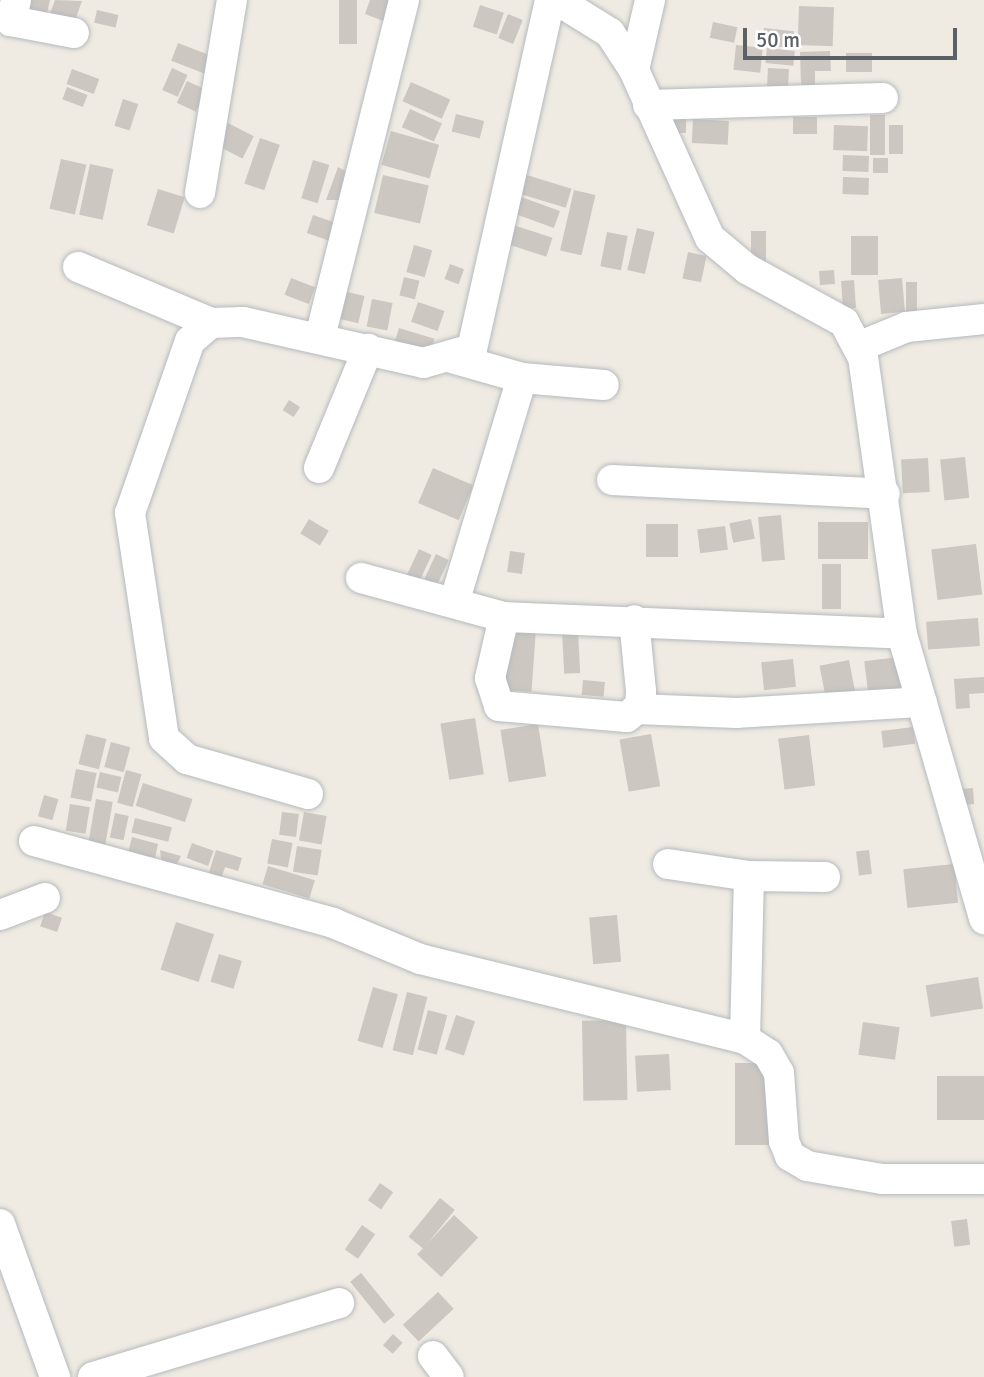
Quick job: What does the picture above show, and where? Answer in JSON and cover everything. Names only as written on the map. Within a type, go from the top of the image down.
[{"type":"street","points":[[16,0],[12,21],[74,33]]},
{"type":"street","points":[[200,193],[232,0]]},
{"type":"street","points":[[320,337],[404,0]]},
{"type":"street","points":[[78,267],[211,323],[243,322],[320,337],[422,363],[452,358],[472,349],[550,0]]},
{"type":"street","points":[[557,0],[610,33],[634,70],[710,238],[747,270],[844,322],[858,347],[875,414],[902,634],[984,919]]},
{"type":"street","points":[[634,70],[650,0]]},
{"type":"street","points":[[648,105],[883,98]]},
{"type":"street","points":[[858,347],[907,327],[984,319]]},
{"type":"street","points":[[211,323],[190,341],[130,513],[156,709],[164,738],[187,760],[308,794]]},
{"type":"street","points":[[319,468],[368,349]]},
{"type":"street","points":[[452,358],[522,378],[604,386]]},
{"type":"street","points":[[454,603],[522,378]]},
{"type":"street","points":[[612,480],[885,494]]},
{"type":"street","points":[[361,578],[504,617],[634,620],[902,634]]},
{"type":"street","points":[[504,617],[490,678],[499,706],[627,717],[636,709],[641,691],[634,620]]},
{"type":"street","points":[[636,709],[737,713],[922,702]]},
{"type":"street","points":[[34,841],[333,923],[420,959],[745,1039],[768,1054],[779,1073],[784,1141],[790,1156],[807,1166],[883,1179],[984,1179]]},
{"type":"street","points":[[668,864],[749,876],[825,877]]},
{"type":"street","points":[[745,1039],[749,876]]},
{"type":"street","points":[[0,915],[45,898]]},
{"type":"street","points":[[0,1224],[7,1268],[55,1377]]},
{"type":"street","points":[[93,1377],[339,1303]]},
{"type":"building","points":[[25,0],[50,0],[47,13],[23,8]]},
{"type":"building","points":[[55,0],[82,1],[74,23],[50,14]]},
{"type":"building","points":[[339,0],[357,0],[357,44],[339,44]]},
{"type":"building","points":[[370,0],[399,0],[391,24],[365,14]]},
{"type":"building","points":[[480,5],[504,13],[497,35],[473,27]]},
{"type":"building","points":[[799,6],[834,7],[833,46],[798,45]]},
{"type":"building","points":[[97,10],[118,15],[116,28],[94,23]]},
{"type":"building","points":[[508,14],[523,20],[513,44],[498,38]]},
{"type":"building","points":[[713,22],[737,27],[734,43],[710,38]]},
{"type":"building","points":[[764,28],[794,31],[792,48],[762,45]]},
{"type":"building","points":[[178,43],[214,57],[208,75],[171,61]]},
{"type":"building","points":[[736,45],[763,48],[760,73],[733,70]]},
{"type":"building","points":[[767,48],[795,51],[793,66],[765,63]]},
{"type":"building","points":[[830,51],[831,71],[815,71],[815,85],[801,86],[800,52]]},
{"type":"building","points":[[846,53],[872,53],[872,72],[846,72]]},
{"type":"building","points":[[172,68],[188,75],[178,97],[162,90]]},
{"type":"building","points":[[768,68],[789,69],[788,91],[767,90]]},
{"type":"building","points":[[72,69],[99,79],[94,94],[67,84]]},
{"type":"building","points":[[187,81],[206,90],[196,112],[177,103]]},
{"type":"building","points":[[411,82],[450,99],[442,119],[402,101]]},
{"type":"building","points":[[67,87],[88,95],[83,107],[62,99]]},
{"type":"building","points":[[123,99],[138,104],[130,131],[114,126]]},
{"type":"building","points":[[410,109],[442,123],[434,142],[402,127]]},
{"type":"building","points":[[456,114],[484,121],[480,138],[452,131]]},
{"type":"building","points":[[870,115],[885,115],[885,155],[870,155]]},
{"type":"building","points":[[672,116],[686,116],[686,133],[672,133]]},
{"type":"building","points":[[793,117],[817,117],[817,134],[793,134]]},
{"type":"building","points":[[693,119],[729,121],[728,145],[692,143]]},
{"type":"building","points":[[228,123],[254,136],[242,158],[217,145]]},
{"type":"building","points":[[834,125],[868,126],[867,151],[833,150]]},
{"type":"building","points":[[889,125],[903,125],[903,154],[889,154]]},
{"type":"building","points":[[391,131],[439,145],[429,178],[381,165]]},
{"type":"building","points":[[260,138],[280,145],[264,190],[244,183]]},
{"type":"building","points":[[843,155],[869,156],[868,172],[842,171]]},
{"type":"building","points":[[873,158],[888,158],[888,173],[873,173]]},
{"type":"building","points":[[61,159],[86,165],[75,215],[50,209]]},
{"type":"building","points":[[313,160],[329,165],[318,203],[301,198]]},
{"type":"building","points":[[90,164],[113,169],[103,220],[79,215]]},
{"type":"building","points":[[338,167],[352,175],[346,200],[326,200]]},
{"type":"building","points":[[517,172],[572,189],[566,208],[511,191]]},
{"type":"building","points":[[383,175],[429,186],[420,224],[374,213]]},
{"type":"building","points":[[843,177],[869,178],[868,195],[842,194]]},
{"type":"building","points":[[158,189],[185,197],[174,234],[147,225]]},
{"type":"building","points":[[574,190],[595,195],[581,255],[560,250]]},
{"type":"building","points":[[513,194],[560,211],[554,228],[507,211]]},
{"type":"building","points":[[313,215],[347,227],[341,245],[307,233]]},
{"type":"building","points":[[504,222],[553,238],[546,257],[498,241]]},
{"type":"building","points":[[637,228],[655,232],[645,274],[627,270]]},
{"type":"building","points":[[751,231],[766,231],[766,263],[751,263]]},
{"type":"building","points":[[607,232],[628,236],[621,270],[600,266]]},
{"type":"building","points":[[851,236],[878,236],[878,275],[851,275]]},
{"type":"building","points":[[414,245],[432,250],[425,277],[406,272]]},
{"type":"building","points":[[688,252],[707,256],[701,282],[682,278]]},
{"type":"building","points":[[450,264],[464,269],[459,284],[445,279]]},
{"type":"building","points":[[834,270],[835,284],[820,285],[819,271]]},
{"type":"building","points":[[404,277],[420,281],[415,299],[399,295]]},
{"type":"building","points":[[291,278],[315,287],[309,304],[285,295]]},
{"type":"building","points":[[902,278],[905,312],[881,314],[878,280]]},
{"type":"building","points":[[854,280],[856,308],[843,309],[841,281]]},
{"type":"building","points":[[906,282],[917,282],[917,317],[906,317]]},
{"type":"building","points":[[347,292],[365,296],[358,323],[341,319]]},
{"type":"building","points":[[372,299],[393,303],[387,330],[367,326]]},
{"type":"building","points":[[418,302],[444,311],[438,331],[411,322]]},
{"type":"building","points":[[399,328],[434,339],[430,353],[395,342]]},
{"type":"building","points":[[289,400],[300,407],[294,417],[283,410]]},
{"type":"building","points":[[965,457],[969,498],[944,500],[940,460]]},
{"type":"building","points":[[928,458],[930,492],[903,493],[901,459]]},
{"type":"building","points":[[433,468],[474,485],[459,520],[418,503]]},
{"type":"building","points":[[781,515],[785,560],[762,562],[758,517]]},
{"type":"building","points":[[309,519],[329,531],[320,545],[300,534]]},
{"type":"building","points":[[751,519],[755,539],[733,543],[729,523]]},
{"type":"building","points":[[818,522],[868,522],[868,559],[818,559]]},
{"type":"building","points":[[646,524],[678,524],[678,557],[646,557]]},
{"type":"building","points":[[725,526],[728,550],[700,553],[697,529]]},
{"type":"building","points":[[976,544],[982,595],[938,600],[931,549]]},
{"type":"building","points":[[419,549],[432,555],[416,589],[403,583]]},
{"type":"building","points":[[510,551],[525,553],[522,574],[507,572]]},
{"type":"building","points":[[436,554],[449,560],[434,592],[421,586]]},
{"type":"building","points":[[822,564],[841,564],[841,609],[822,609]]},
{"type":"building","points":[[978,618],[980,646],[928,650],[926,622]]},
{"type":"building","points":[[508,627],[536,629],[532,692],[504,690]]},
{"type":"building","points":[[578,631],[580,673],[564,674],[562,632]]},
{"type":"building","points":[[899,657],[903,690],[868,694],[864,661]]},
{"type":"building","points":[[793,659],[796,687],[764,690],[761,662]]},
{"type":"building","points":[[849,660],[857,703],[828,709],[820,666]]},
{"type":"building","points":[[984,677],[984,693],[969,694],[970,708],[956,709],[954,679]]},
{"type":"building","points":[[583,680],[605,682],[604,697],[582,695]]},
{"type":"building","points":[[475,718],[484,774],[449,780],[440,723]]},
{"type":"building","points":[[538,724],[546,776],[509,782],[500,730]]},
{"type":"building","points":[[913,727],[915,744],[883,748],[881,731]]},
{"type":"building","points":[[86,734],[106,739],[99,769],[79,764]]},
{"type":"building","points":[[651,734],[660,786],[629,792],[619,740]]},
{"type":"building","points":[[809,735],[815,786],[784,789],[778,739]]},
{"type":"building","points":[[111,742],[130,747],[124,772],[104,767]]},
{"type":"building","points":[[76,769],[97,773],[91,801],[70,797]]},
{"type":"building","points":[[126,770],[141,774],[133,807],[117,803]]},
{"type":"building","points":[[100,772],[121,777],[118,793],[96,788]]},
{"type":"building","points":[[143,783],[192,799],[185,822],[136,806]]},
{"type":"building","points":[[973,788],[974,804],[957,805],[956,789]]},
{"type":"building","points":[[44,795],[58,799],[52,820],[38,816]]},
{"type":"building","points":[[96,799],[113,802],[105,844],[89,841]]},
{"type":"building","points":[[70,804],[90,807],[86,834],[66,831]]},
{"type":"building","points":[[282,812],[299,814],[296,837],[279,835]]},
{"type":"building","points":[[304,812],[327,816],[322,845],[299,841]]},
{"type":"building","points":[[115,813],[129,816],[123,840],[110,837]]},
{"type":"building","points":[[135,818],[172,827],[168,842],[131,833]]},
{"type":"building","points":[[132,837],[158,844],[155,858],[128,853]]},
{"type":"building","points":[[272,839],[293,843],[288,868],[267,864]]},
{"type":"building","points":[[192,843],[214,851],[208,866],[187,858]]},
{"type":"building","points":[[297,846],[322,850],[318,876],[293,872]]},
{"type":"building","points":[[160,850],[181,856],[175,868],[162,867]]},
{"type":"building","points":[[216,850],[242,858],[238,871],[225,867],[219,886],[206,882]]},
{"type":"building","points":[[869,850],[872,874],[859,875],[856,852]]},
{"type":"building","points":[[954,864],[958,903],[907,908],[903,869]]},
{"type":"building","points":[[268,866],[315,880],[309,898],[262,884]]},
{"type":"building","points":[[45,912],[62,918],[57,932],[40,926]]},
{"type":"building","points":[[617,915],[621,962],[593,964],[589,917]]},
{"type":"building","points":[[176,922],[214,934],[199,982],[161,970]]},
{"type":"building","points":[[219,954],[242,961],[233,989],[211,982]]},
{"type":"building","points":[[978,977],[983,1009],[931,1017],[926,985]]},
{"type":"building","points":[[373,987],[398,994],[383,1048],[358,1041]]},
{"type":"building","points":[[407,992],[427,997],[413,1055],[392,1050]]},
{"type":"building","points":[[428,1010],[447,1015],[437,1055],[417,1050]]},
{"type":"building","points":[[456,1015],[475,1021],[464,1055],[445,1049]]},
{"type":"building","points":[[626,1020],[627,1100],[583,1101],[582,1021]]},
{"type":"building","points":[[863,1022],[900,1027],[895,1060],[858,1055]]},
{"type":"building","points":[[669,1054],[671,1090],[637,1092],[635,1056]]},
{"type":"building","points":[[735,1063],[769,1063],[769,1145],[735,1145]]},
{"type":"building","points":[[937,1076],[984,1076],[984,1120],[937,1120]]},
{"type":"building","points":[[380,1183],[393,1192],[381,1209],[368,1200]]},
{"type":"building","points":[[440,1198],[455,1210],[423,1249],[409,1237]]},
{"type":"building","points":[[454,1215],[478,1238],[441,1277],[417,1254]]},
{"type":"building","points":[[967,1219],[970,1245],[954,1247],[951,1221]]},
{"type":"building","points":[[362,1225],[375,1234],[358,1259],[345,1250]]},
{"type":"building","points":[[361,1273],[395,1315],[384,1324],[350,1282]]},
{"type":"building","points":[[438,1292],[454,1309],[419,1342],[403,1325]]},
{"type":"building","points":[[393,1334],[403,1343],[393,1354],[383,1345]]}]
